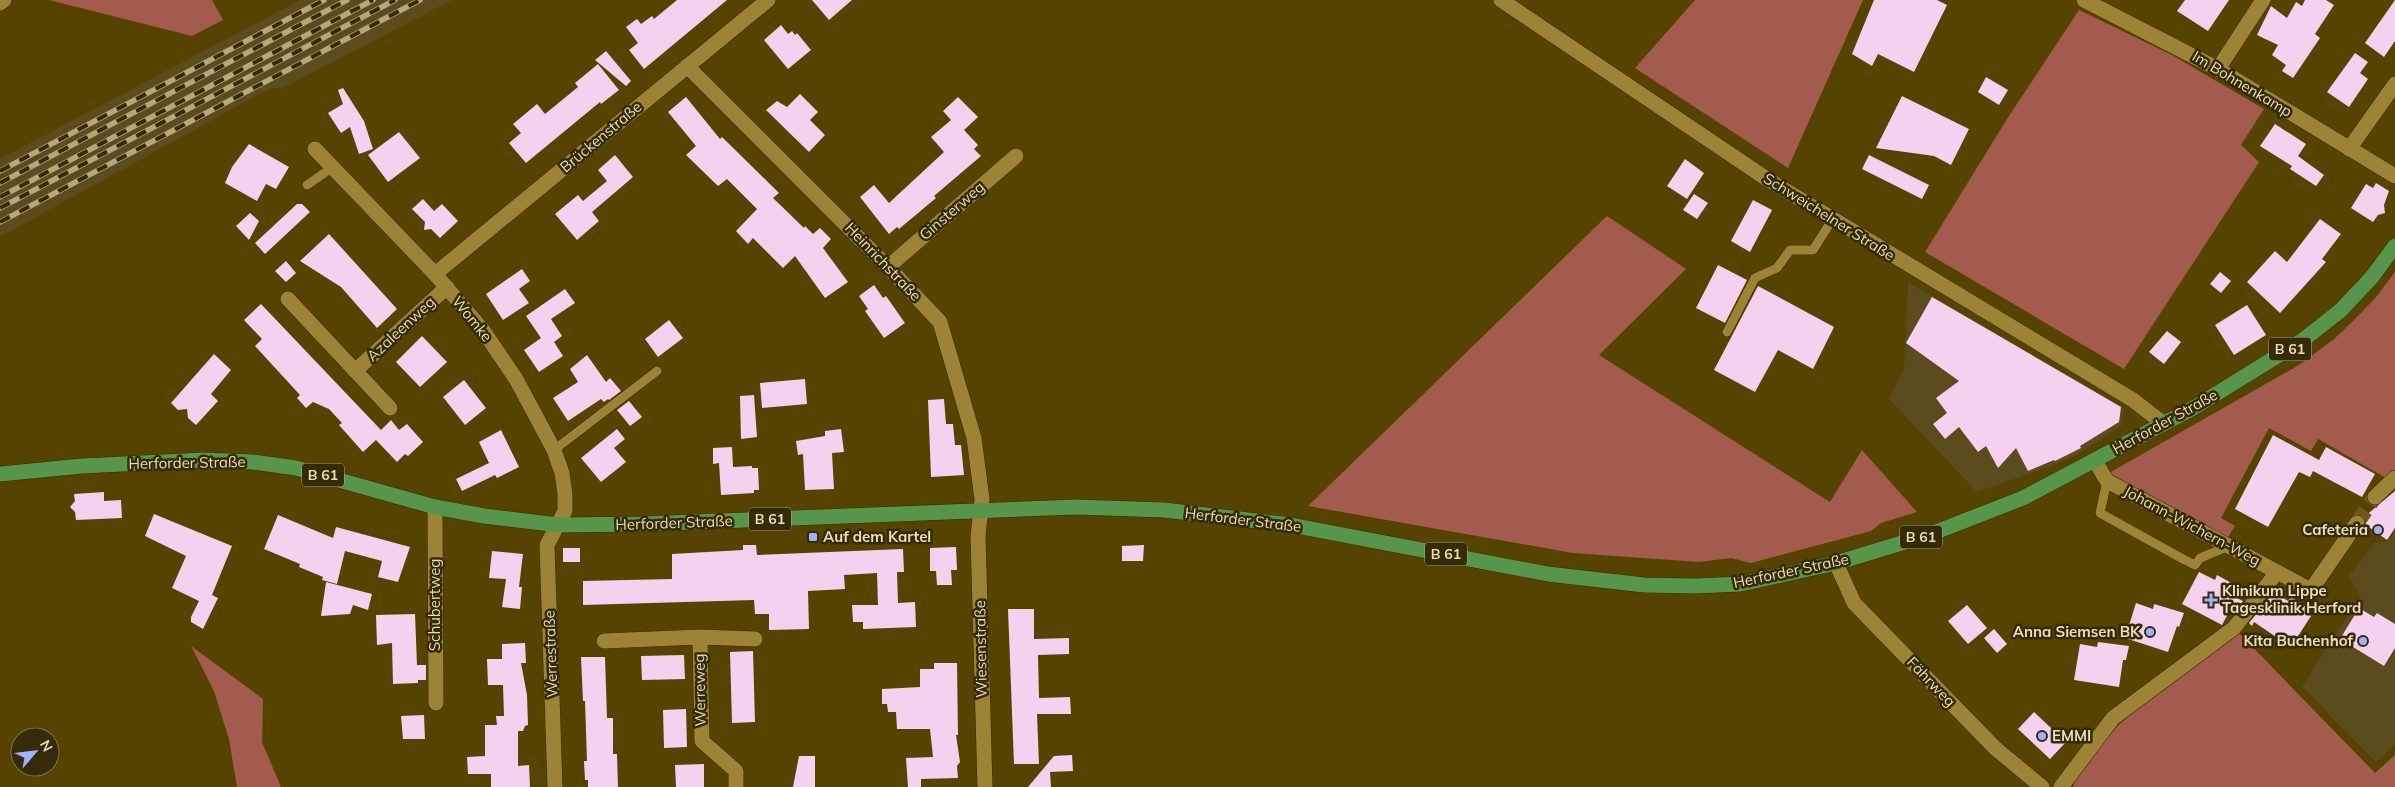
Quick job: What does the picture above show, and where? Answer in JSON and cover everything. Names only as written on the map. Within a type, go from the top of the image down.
[{"type":"main road","name":"Herforder Straße","points":[[0,474],[92,466],[204,460],[253,462],[296,468],[435,506],[493,518],[559,525],[652,524],[1076,507],[1164,510],[1232,516],[1291,525],[1548,574],[1644,585],[1741,584],[1836,563],[1928,535],[2023,498],[2095,461],[2258,370],[2303,340],[2341,310],[2372,277],[2395,246]]},
{"type":"street","points":[[0,3],[4,0]]},
{"type":"street","name":"Brückenstraße","points":[[435,274],[768,0]]},
{"type":"street","name":"Schweichelner Straße","points":[[1501,0],[1767,179],[2132,400],[2164,424]]},
{"type":"street","name":"Im Bohnenkamp","points":[[2084,0],[2218,68],[2395,176]]},
{"type":"street","points":[[2218,68],[2263,0]]},
{"type":"street","name":"Heinrichstraße","points":[[687,66],[888,267],[940,322],[974,438],[982,499],[981,511]]},
{"type":"street","points":[[2349,149],[2395,84]]},
{"type":"street","name":"Womke","points":[[315,148],[435,274],[494,346],[516,379],[554,450],[565,494],[565,511],[559,525]]},
{"type":"street","name":"Ginsterweg","points":[[888,267],[1016,156]]},
{"type":"street","name":"Azaleenweg","points":[[355,371],[446,288]]},
{"type":"street","name":"Azaleenweg","points":[[288,299],[390,408]]},
{"type":"street","points":[[2095,461],[2107,480]]},
{"type":"street","points":[[2375,497],[2395,478]]},
{"type":"street","name":"Johann-Wichern-Weg","points":[[2107,480],[2311,590],[2356,523]]},
{"type":"street","name":"Schubertweg","points":[[435,506],[436,703]]},
{"type":"street","name":"Wiesenstraße","points":[[981,511],[978,536],[985,787]]},
{"type":"street","name":"Werrestraße","points":[[555,787],[547,545],[559,525]]},
{"type":"street","name":"Fährweg","points":[[1836,563],[1854,603],[1995,748],[2042,787]]},
{"type":"street","name":"Johann-Wichern-Weg","points":[[2061,787],[2112,718],[2234,628],[2277,572]]},
{"type":"street","name":"Werreweg","points":[[700,637],[702,742],[736,772],[736,787]]},
{"type":"street","name":"Werreweg","points":[[604,641],[700,637],[755,639]]},
{"type":"lane","points":[[307,185],[333,167]]},
{"type":"lane","points":[[1727,332],[1755,278],[1777,268],[1790,250],[1813,250],[1832,220]]},
{"type":"lane","points":[[554,450],[656,371]]},
{"type":"lane","points":[[2107,480],[2100,513],[2183,559],[2195,565],[2200,558],[2229,546]]},
{"type":"shaded area","points":[[49,0],[212,0],[223,20],[192,36]]},
{"type":"shaded area","points":[[300,0],[452,0],[283,88],[273,88],[254,97],[0,237],[0,159]]},
{"type":"shaded area","points":[[1695,0],[1863,0],[1788,168],[1635,68]]},
{"type":"shaded area","points":[[2079,10],[2172,55],[2264,109],[2241,145],[2259,162],[2124,369],[1925,252],[2007,119]]},
{"type":"shaded area","points":[[1607,216],[1686,269],[1599,355],[1830,502],[1862,450],[1917,512],[1881,523],[1871,531],[1751,563],[1731,558],[1699,562],[1573,553],[1308,506]]},
{"type":"shaded area","points":[[2395,272],[2395,470],[2386,478],[2318,439],[2311,451],[2269,428],[2221,518],[2235,526],[2227,539],[2109,473],[2299,365],[2334,339],[2356,318],[2376,297]]},
{"type":"shaded area","points":[[1908,282],[2124,408],[2122,425],[2082,452],[2057,464],[1977,492],[1889,399],[1904,369]]},
{"type":"shaded area","name":"Kita Buchenhof","points":[[2395,531],[2395,745],[2376,762],[2302,687],[2360,596],[2349,576],[2374,543],[2386,542]]},
{"type":"shaded area","points":[[2239,633],[2375,773],[2395,755],[2395,787],[2073,787],[2082,767],[2120,724],[2171,683]]},
{"type":"shaded area","points":[[191,646],[263,699],[262,742],[281,787],[237,787],[229,739],[214,691]]},
{"type":"building","points":[[677,0],[727,0],[644,69],[629,50],[638,43],[626,27],[637,19],[641,24],[652,16],[654,19]]},
{"type":"building","points":[[812,0],[852,0],[829,20]]},
{"type":"building","points":[[1874,0],[1937,0],[1947,5],[1914,72],[1878,54],[1872,66],[1852,54]]},
{"type":"building","points":[[2185,0],[2229,0],[2208,31],[2177,11]]},
{"type":"building","points":[[2305,0],[2326,0],[2334,5],[2315,34],[2320,38],[2293,78],[2282,71],[2286,65],[2272,55],[2278,45],[2257,35],[2271,6],[2287,18],[2296,2],[2302,6]]},
{"type":"building","points":[[2395,0],[2395,41],[2384,57],[2365,43]]},
{"type":"building","points":[[781,25],[788,34],[792,31],[795,35],[797,33],[811,50],[788,69],[764,40]]},
{"type":"building","points":[[606,51],[631,81],[626,86],[595,60]]},
{"type":"building","points":[[2355,53],[2368,62],[2360,73],[2368,79],[2349,107],[2327,92]]},
{"type":"building","points":[[598,64],[619,90],[601,104],[600,102],[526,163],[509,143],[521,133],[513,124],[537,104],[545,114],[578,87],[575,83]]},
{"type":"building","points":[[1986,77],[2008,90],[1999,105],[1978,92]]},
{"type":"building","points":[[343,88],[364,121],[373,149],[359,154],[350,127],[341,133],[328,113],[343,104],[338,90]]},
{"type":"building","points":[[800,94],[818,112],[810,120],[825,135],[809,152],[766,110],[777,101],[787,107]]},
{"type":"building","points":[[1902,96],[1969,129],[1951,165],[1934,156],[1876,148]]},
{"type":"building","points":[[686,97],[720,139],[722,137],[779,193],[773,198],[804,228],[805,226],[813,234],[820,228],[831,239],[823,248],[848,282],[825,298],[795,256],[783,268],[753,238],[748,244],[736,231],[757,209],[727,179],[718,186],[686,155],[696,146],[668,112]]},
{"type":"building","points":[[958,97],[978,117],[964,130],[978,145],[974,149],[981,156],[934,196],[936,198],[899,229],[897,227],[889,234],[860,197],[874,185],[889,203],[944,152],[931,137],[951,120],[943,111]]},
{"type":"building","points":[[2275,124],[2306,144],[2298,156],[2324,175],[2316,186],[2290,169],[2292,166],[2260,146]]},
{"type":"building","points":[[399,132],[420,158],[388,182],[368,155]]},
{"type":"building","points":[[249,144],[289,167],[276,189],[266,184],[257,201],[225,183],[232,167]]},
{"type":"building","points":[[615,155],[633,177],[592,212],[599,221],[577,240],[555,214],[578,195],[583,201],[607,181],[598,170]]},
{"type":"building","points":[[1869,155],[1929,185],[1922,199],[1862,169]]},
{"type":"building","points":[[1685,159],[1704,173],[1687,199],[1667,186]]},
{"type":"building","points":[[2376,183],[2389,191],[2384,205],[2385,213],[2378,215],[2373,222],[2351,208],[2366,184],[2373,188]]},
{"type":"building","points":[[1694,194],[1708,203],[1697,219],[1683,210]]},
{"type":"building","points":[[423,199],[434,211],[442,204],[458,221],[440,238],[431,229],[424,230],[425,222],[412,209]]},
{"type":"building","points":[[1753,200],[1772,210],[1750,252],[1731,241]]},
{"type":"building","points":[[297,204],[302,204],[310,212],[265,254],[255,243]]},
{"type":"building","points":[[250,213],[259,221],[249,240],[236,226]]},
{"type":"building","points":[[2320,219],[2341,234],[2322,259],[2326,262],[2280,313],[2247,282],[2275,251],[2287,262]]},
{"type":"building","points":[[329,234],[397,309],[377,328],[341,287],[300,261]]},
{"type":"building","points":[[286,261],[296,273],[286,282],[275,271]]},
{"type":"building","points":[[1718,265],[1747,280],[1725,323],[1696,308]]},
{"type":"building","points":[[522,269],[530,281],[519,289],[529,303],[503,320],[486,294]]},
{"type":"building","points":[[2220,272],[2231,281],[2221,293],[2210,284]]},
{"type":"building","points":[[874,285],[883,298],[886,296],[905,323],[884,338],[865,311],[868,309],[859,296]]},
{"type":"building","points":[[1758,286],[1834,327],[1813,369],[1778,350],[1755,392],[1714,370]]},
{"type":"building","points":[[565,289],[575,303],[551,319],[562,336],[554,342],[563,356],[539,372],[524,350],[541,338],[526,316]]},
{"type":"building","points":[[1932,297],[2121,407],[2119,422],[2080,446],[2081,448],[2055,461],[2028,471],[2016,448],[1998,468],[1986,446],[1978,452],[1959,427],[1945,439],[1933,424],[1947,413],[1936,398],[1959,381],[1906,343]]},
{"type":"building","points":[[261,304],[381,430],[391,420],[399,430],[407,424],[423,442],[408,456],[405,454],[397,462],[376,440],[363,452],[339,425],[342,423],[329,409],[313,402],[306,408],[297,398],[300,395],[255,346],[262,339],[244,320]]},
{"type":"building","points":[[2247,305],[2266,335],[2234,355],[2215,325]]},
{"type":"building","points":[[669,320],[683,338],[658,357],[645,339]]},
{"type":"building","points":[[2167,331],[2181,342],[2164,364],[2149,352]]},
{"type":"building","points":[[422,336],[447,362],[420,387],[396,362]]},
{"type":"building","points":[[214,354],[231,370],[211,394],[218,401],[196,425],[188,418],[187,409],[178,410],[171,403]]},
{"type":"building","points":[[587,355],[606,382],[610,378],[621,391],[604,402],[601,399],[568,421],[553,398],[578,382],[570,369]]},
{"type":"building","points":[[805,379],[807,404],[762,408],[760,383]]},
{"type":"building","points":[[464,380],[486,408],[465,425],[443,397]]},
{"type":"building","points":[[754,395],[757,437],[741,439],[740,396]]},
{"type":"building","points":[[944,399],[946,424],[953,424],[955,445],[961,445],[964,475],[931,477],[928,400]]},
{"type":"building","points":[[629,401],[642,417],[630,426],[617,410]]},
{"type":"building","points":[[617,429],[625,439],[614,448],[626,462],[601,482],[581,458]]},
{"type":"building","points":[[841,429],[844,452],[832,453],[834,489],[805,490],[803,454],[798,455],[796,441],[825,436],[825,431]]},
{"type":"building","points":[[501,430],[519,467],[497,478],[495,475],[462,491],[456,479],[489,463],[479,442]]},
{"type":"building","points":[[2273,435],[2319,460],[2326,447],[2375,474],[2362,497],[2313,471],[2310,477],[2299,472],[2268,527],[2235,509]]},
{"type":"building","points":[[732,447],[733,467],[752,466],[752,468],[758,468],[759,490],[754,490],[754,493],[721,495],[719,463],[713,464],[713,448]]},
{"type":"building","points":[[2395,491],[2395,528],[2387,540],[2366,525],[2364,517]]},
{"type":"building","points":[[104,492],[104,501],[121,500],[122,518],[76,520],[75,512],[70,507],[75,501],[74,494]]},
{"type":"building","points":[[154,514],[232,546],[212,595],[218,598],[203,629],[191,622],[191,617],[199,601],[172,588],[186,556],[145,536]]},
{"type":"building","points":[[278,515],[333,538],[336,527],[410,547],[398,582],[378,577],[382,561],[345,551],[337,584],[322,580],[323,577],[299,567],[300,564],[264,549]]},
{"type":"building","points":[[743,545],[756,545],[757,555],[903,549],[904,572],[897,572],[898,603],[915,602],[916,627],[863,629],[863,622],[853,622],[852,605],[878,605],[877,573],[844,575],[845,589],[808,591],[809,629],[769,630],[769,614],[755,614],[754,600],[583,605],[583,581],[672,579],[672,554],[743,550]]},
{"type":"building","points":[[1144,545],[1143,561],[1122,561],[1122,546]]},
{"type":"building","points":[[956,547],[957,570],[951,570],[952,585],[937,585],[936,571],[930,571],[930,548]]},
{"type":"building","points":[[563,548],[580,548],[580,562],[563,562]]},
{"type":"building","points":[[492,551],[523,554],[519,587],[522,587],[520,609],[502,607],[506,579],[489,578]]},
{"type":"building","name":"Klinikum Lippe Tagesklinik Herford","points":[[2199,572],[2215,580],[2217,575],[2235,585],[2233,590],[2239,593],[2237,598],[2243,601],[2236,611],[2231,608],[2222,625],[2182,604]]},
{"type":"building","points":[[326,582],[372,594],[368,610],[353,605],[350,614],[321,616]]},
{"type":"building","points":[[2274,592],[2288,601],[2291,597],[2308,608],[2305,612],[2311,616],[2291,647],[2254,622],[2252,626],[2249,623]]},
{"type":"building","name":"Anna Siemsen BK","points":[[2136,603],[2153,609],[2154,604],[2184,613],[2179,627],[2177,626],[2168,652],[2125,638]]},
{"type":"building","points":[[1967,605],[1987,628],[1968,644],[1948,621]]},
{"type":"building","points":[[2359,608],[2374,617],[2377,613],[2395,624],[2395,648],[2384,666],[2340,639]]},
{"type":"building","points":[[1008,609],[1034,609],[1034,639],[1069,638],[1069,654],[1038,655],[1039,698],[1070,697],[1071,714],[1037,714],[1039,764],[1014,764]]},
{"type":"building","points":[[415,614],[417,665],[426,665],[426,680],[418,680],[418,683],[393,684],[392,643],[377,645],[376,615]]},
{"type":"building","points":[[1994,629],[2007,644],[1997,653],[1984,638]]},
{"type":"building","points":[[2098,642],[2129,646],[2126,660],[2123,660],[2119,687],[2074,680],[2080,644],[2097,647]]},
{"type":"building","points":[[525,643],[526,663],[521,663],[527,695],[528,725],[525,726],[523,731],[518,731],[518,766],[529,765],[530,787],[491,787],[491,774],[468,774],[467,757],[485,756],[485,725],[497,725],[496,716],[504,716],[503,685],[488,685],[487,659],[502,659],[502,644]]},
{"type":"building","points":[[753,651],[755,722],[732,723],[730,652]]},
{"type":"building","points":[[684,655],[685,679],[642,680],[641,656]]},
{"type":"building","points":[[581,657],[605,657],[607,718],[613,718],[613,754],[617,754],[618,787],[588,787],[588,780],[585,780],[584,761],[587,761]]},
{"type":"building","points":[[934,663],[957,663],[958,735],[956,735],[960,762],[957,766],[958,778],[921,779],[921,787],[908,787],[906,758],[933,757],[930,729],[897,729],[896,712],[888,712],[887,704],[882,704],[882,689],[920,687],[920,669],[934,669]]},
{"type":"building","points":[[686,709],[687,747],[664,748],[663,710]]},
{"type":"building","name":"EMMI","points":[[2034,712],[2066,742],[2050,759],[2018,729]]},
{"type":"building","points":[[424,715],[425,739],[403,739],[401,716]]},
{"type":"building","points":[[1072,755],[1073,771],[1050,772],[1051,787],[1028,787],[1054,756]]},
{"type":"building","points":[[799,756],[815,756],[815,787],[793,787]]},
{"type":"building","points":[[704,764],[704,787],[676,787],[675,765]]},
{"type":"tunnel","points":[[2357,523],[2375,497]]},
{"type":"railway","points":[[0,171],[324,0]]},
{"type":"railway","points":[[0,183],[347,0]]},
{"type":"railway","points":[[0,197],[373,0]]},
{"type":"railway","points":[[0,208],[395,0]]},
{"type":"railway","points":[[0,222],[420,0]]},
{"type":"place","name":"Cafeteria","points":[[2378,530]]},
{"type":"place","name":"Auf dem Kartel","points":[[813,537]]},
{"type":"place","name":"Klinikum Lippe Tagesklinik Herford","points":[[2211,600]]},
{"type":"place","name":"Anna Siemsen BK","points":[[2150,632]]},
{"type":"place","name":"Kita Buchenhof","points":[[2363,641]]},
{"type":"place","name":"EMMI","points":[[2042,736]]}]
